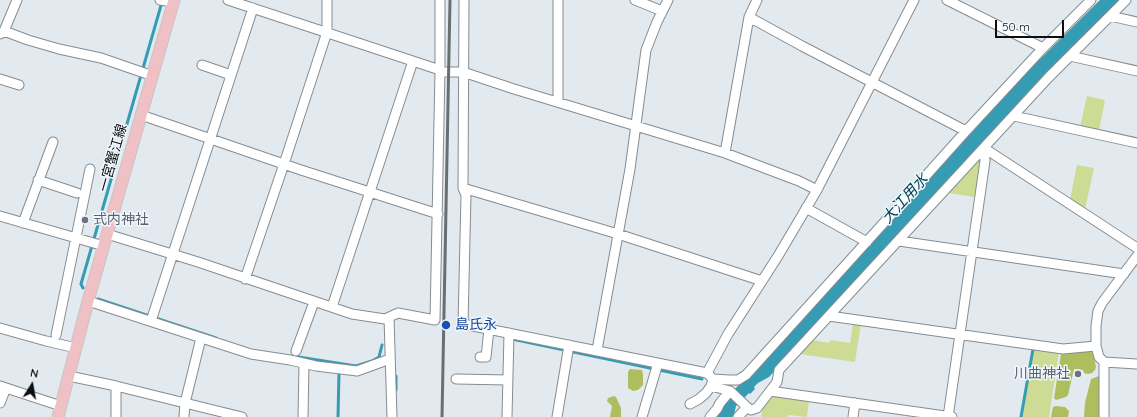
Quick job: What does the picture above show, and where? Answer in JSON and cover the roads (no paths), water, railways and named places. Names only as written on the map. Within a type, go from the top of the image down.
[{"type":"main road","name":"一宮蟹江線","points":[[60,412],[88,301],[96,244],[107,234],[141,115],[146,74],[168,1]]},
{"type":"street","points":[[18,0],[2,33],[59,49],[101,58],[146,74]]},
{"type":"street","points":[[228,0],[440,71],[463,72],[514,89],[726,153],[799,180],[817,190]]},
{"type":"street","points":[[245,279],[327,32],[327,0]]},
{"type":"street","points":[[107,234],[352,314],[385,319],[398,313],[435,320],[438,214],[440,0]]},
{"type":"street","points":[[464,0],[463,188],[466,195],[463,324],[509,333],[568,349],[597,350],[656,367],[710,379],[729,380],[738,380],[746,375],[966,131],[1043,48],[1091,0]]},
{"type":"street","points":[[558,0],[558,102]]},
{"type":"street","points":[[635,0],[662,11]]},
{"type":"street","points":[[597,350],[630,169],[646,50],[657,22],[668,0]]},
{"type":"street","points":[[726,153],[749,17],[757,0]]},
{"type":"street","points":[[690,404],[706,394],[710,379],[728,334],[817,190],[914,0]]},
{"type":"street","points":[[947,0],[1043,48]]},
{"type":"street","points":[[710,379],[730,391],[751,410],[757,413],[777,382],[779,370],[1048,78],[1126,0]]},
{"type":"street","points":[[152,318],[253,8]]},
{"type":"street","points":[[1110,16],[1137,22]]},
{"type":"street","points":[[749,17],[966,131]]},
{"type":"street","points":[[1070,56],[1137,71]]},
{"type":"street","points":[[332,307],[413,61]]},
{"type":"street","points":[[202,65],[231,75]]},
{"type":"street","points":[[0,79],[19,85]]},
{"type":"street","points":[[141,115],[284,164],[438,214]]},
{"type":"street","points":[[1014,116],[1137,143]]},
{"type":"street","points":[[23,223],[53,142]]},
{"type":"street","points":[[984,148],[1137,248]]},
{"type":"street","points":[[770,391],[950,417],[960,334],[985,161],[984,148]]},
{"type":"street","points":[[56,335],[90,170]]},
{"type":"street","points":[[38,180],[77,192]]},
{"type":"street","points":[[463,188],[618,234],[762,280]]},
{"type":"street","points":[[806,208],[866,242]]},
{"type":"street","points":[[0,216],[96,244]]},
{"type":"street","points":[[899,241],[1124,274]]},
{"type":"street","points":[[1137,256],[1102,302],[1098,311],[1096,326],[1096,346],[1099,357],[1104,362],[1137,364]]},
{"type":"street","points":[[88,301],[152,318],[201,338],[251,354],[316,366],[357,371],[390,359]]},
{"type":"street","points":[[296,351],[314,302]]},
{"type":"street","points":[[828,316],[1063,349],[1096,346]]},
{"type":"street","points":[[389,317],[392,417]]},
{"type":"street","points":[[0,328],[76,348]]},
{"type":"street","points":[[480,357],[486,357],[489,329]]},
{"type":"street","points":[[507,417],[509,333]]},
{"type":"street","points":[[184,417],[185,403],[201,338]]},
{"type":"street","points":[[557,417],[568,349]]},
{"type":"street","points":[[1104,362],[1104,417]]},
{"type":"street","points":[[303,417],[304,364]]},
{"type":"street","points":[[642,417],[656,367]]},
{"type":"street","points":[[69,376],[242,417]]},
{"type":"street","points":[[456,379],[508,380]]},
{"type":"street","points":[[116,386],[116,417]]},
{"type":"street","points":[[0,403],[3,387],[60,412]]},
{"type":"street","points":[[710,417],[730,391]]},
{"type":"street","points":[[853,417],[855,403]]},
{"type":"street","points":[[738,417],[745,405]]},
{"type":"water","points":[[1100,0],[1121,0],[1045,75],[769,377],[758,383],[754,387],[755,389],[736,406],[734,415],[732,417],[714,417],[733,391],[790,331],[1029,70]]},
{"type":"waterway","points":[[83,288],[81,284],[162,2]]},
{"type":"waterway","points":[[98,299],[216,338]]},
{"type":"waterway","points":[[512,339],[702,379]]},
{"type":"waterway","points":[[292,356],[356,366],[379,357],[382,345]]},
{"type":"waterway","points":[[1021,417],[1033,349]]},
{"type":"waterway","points":[[338,417],[339,372]]},
{"type":"waterway","points":[[396,376],[396,390]]},
{"type":"railway","points":[[442,417],[450,0]]},
{"type":"place","name":"式内神社","points":[[85,220]]},
{"type":"place","name":"島氏永","points":[[446,325]]},
{"type":"place","name":"川曲神社","points":[[1078,374]]},
{"type":"water label","name":"大江用水","points":[[905,199]]}]
